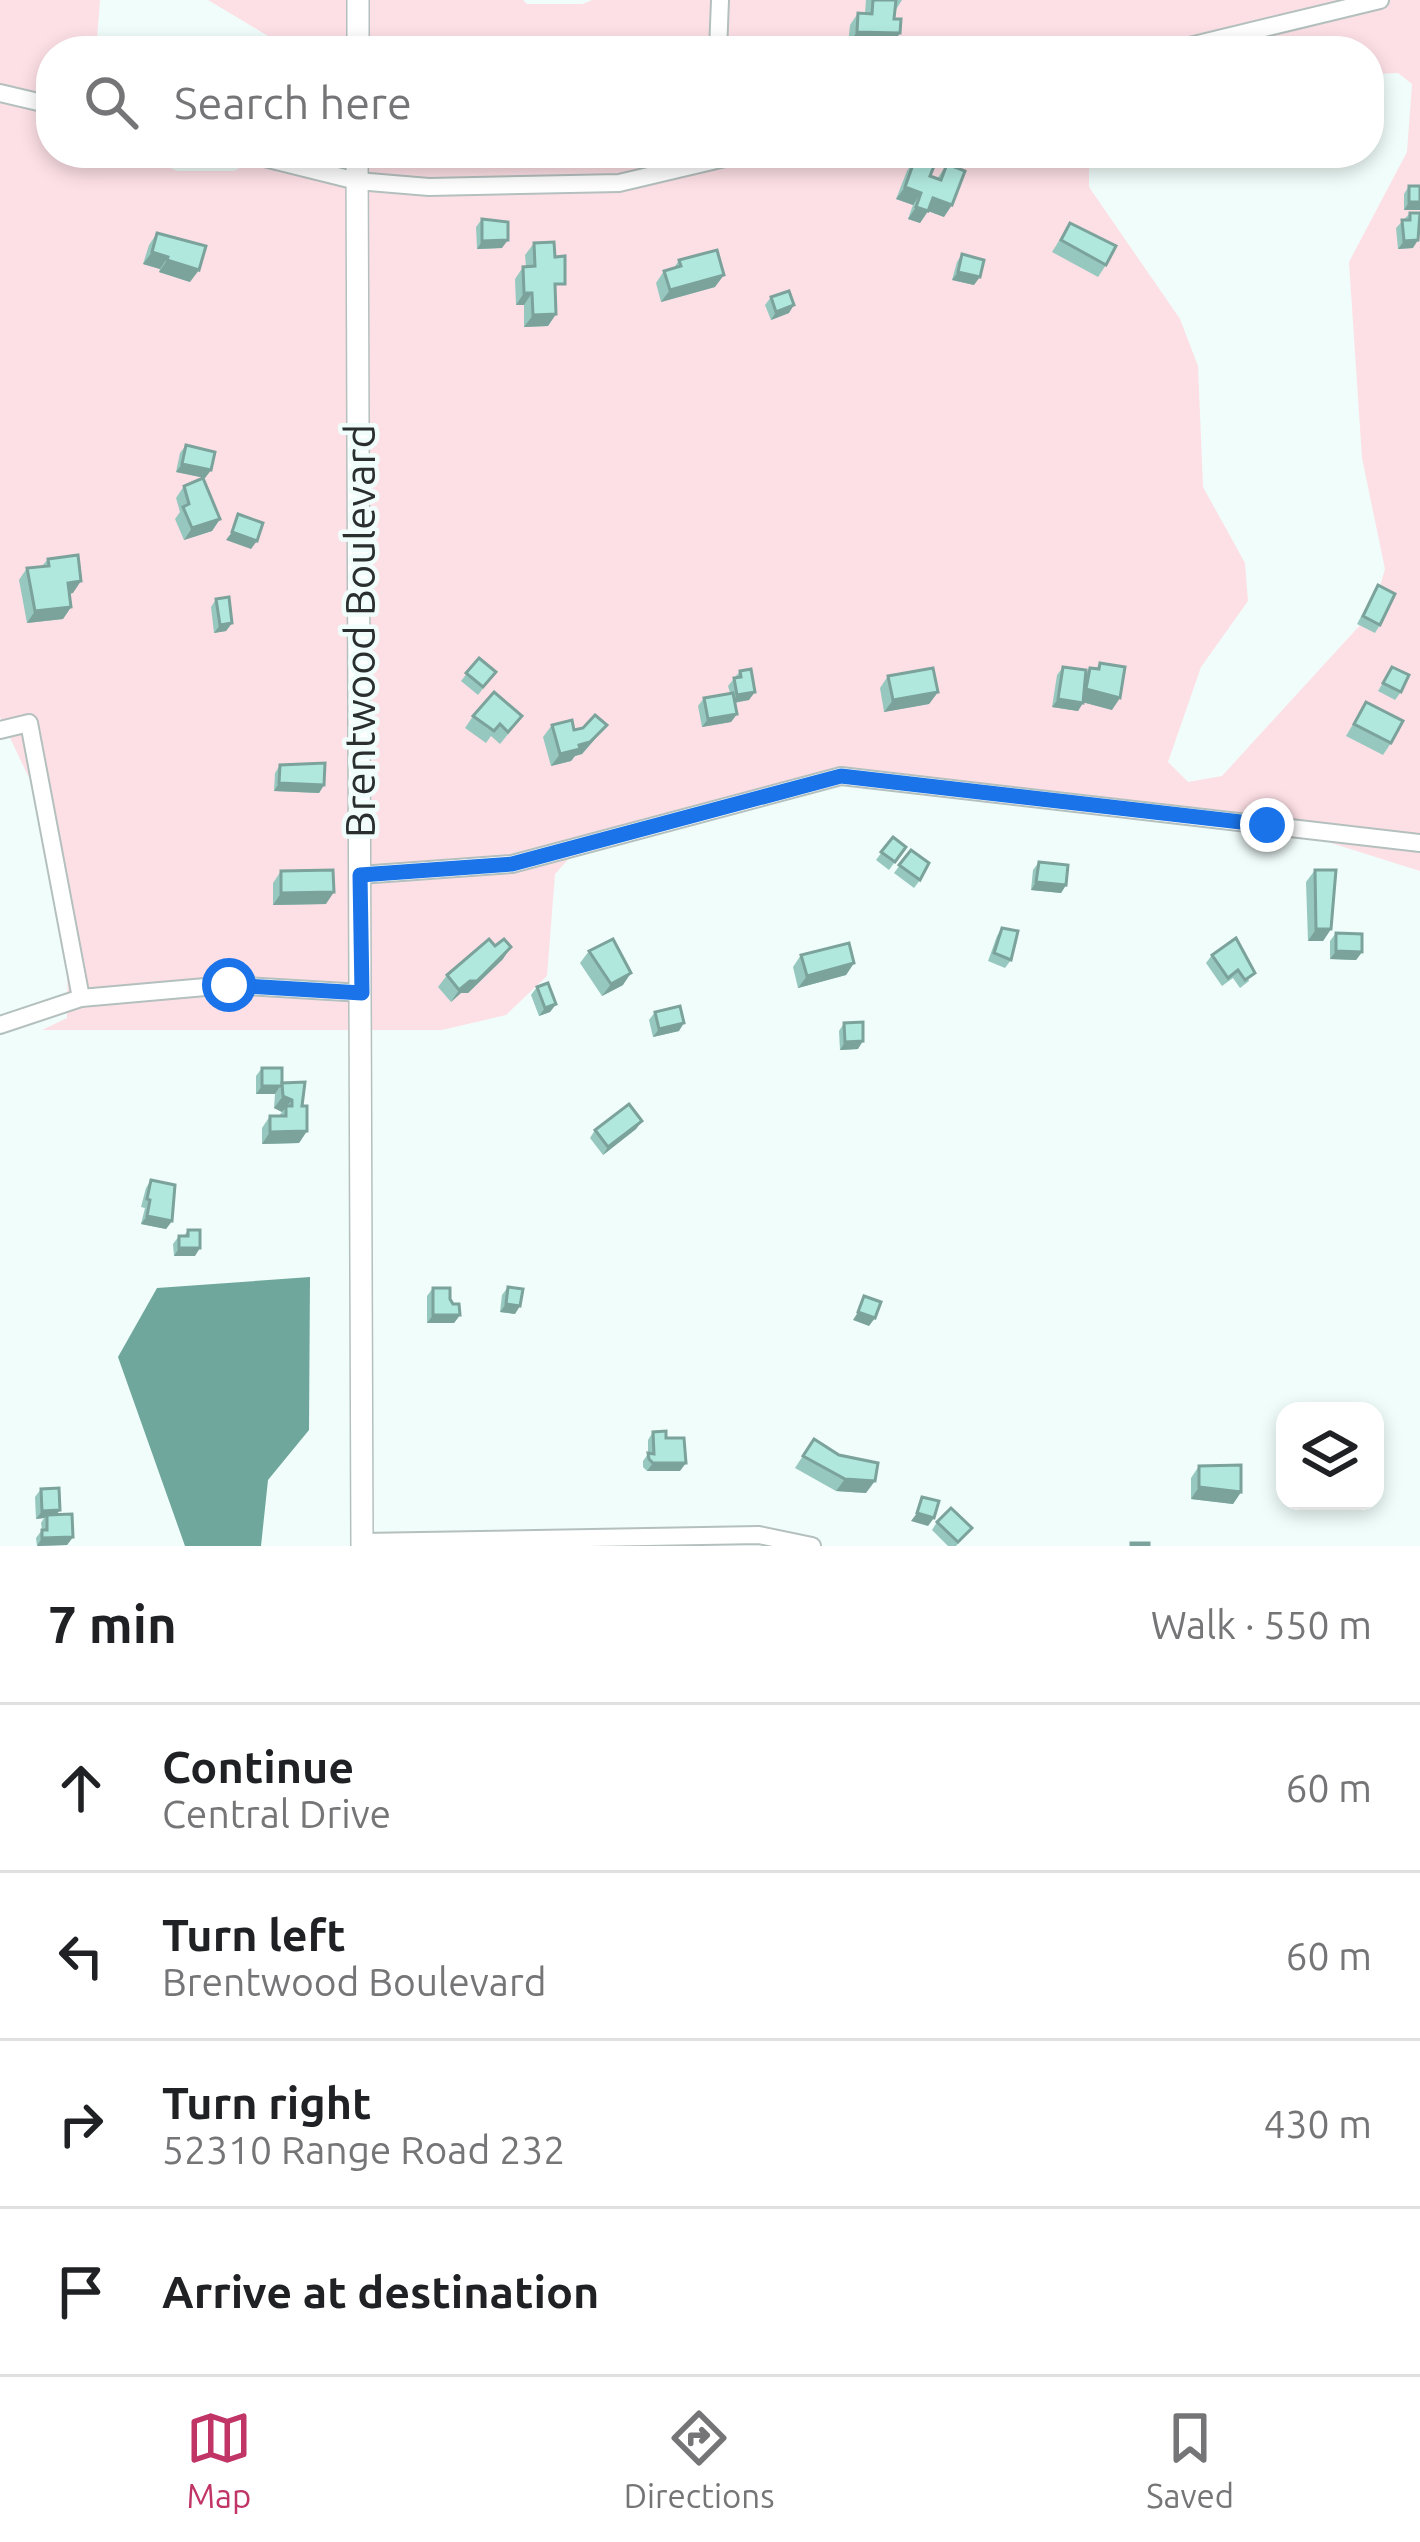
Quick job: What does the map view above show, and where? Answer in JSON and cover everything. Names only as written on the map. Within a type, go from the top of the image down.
[{"type":"street","points":[[358,0],[358,36]]},
{"type":"street","points":[[719,36],[720,0]]},
{"type":"street","points":[[1230,36],[1380,0]]},
{"type":"street","points":[[0,93],[36,101]]},
{"type":"street","points":[[305,168],[357,181],[430,187],[619,183],[674,168]]},
{"type":"street","name":"Brentwood Boulevard","points":[[357,168],[362,1544]]},
{"type":"street","points":[[0,730],[29,723],[81,998]]},
{"type":"street","points":[[360,875],[512,864],[841,776],[1420,843]]},
{"type":"street","points":[[0,1025],[81,998],[229,985],[362,993]]},
{"type":"street","points":[[362,1544],[758,1535],[812,1546]]},
{"type":"shaded area","points":[[0,0],[100,0],[97,36],[36,36],[36,168],[1089,168],[1089,187],[1180,319],[1198,366],[1203,487],[1245,563],[1248,601],[1201,667],[1168,762],[1188,782],[1222,776],[1373,611],[1385,569],[1362,458],[1349,262],[1407,152],[1412,84],[1398,73],[1384,73],[1384,36],[268,36],[208,0],[583,4],[592,0],[1420,0],[1420,871],[1261,821],[812,777],[584,842],[555,874],[547,976],[506,1015],[442,1030],[42,1030],[67,1018],[68,929],[32,784],[0,717]]},
{"type":"shaded area","points":[[310,1277],[309,1430],[268,1480],[261,1546],[185,1546],[118,1357],[157,1288]]},
{"type":"building","points":[[873,0],[896,0],[894,19],[901,19],[900,33],[857,32],[858,13],[872,14]]},
{"type":"building","points":[[912,168],[933,168],[930,176],[941,180],[946,168],[965,171],[952,205],[933,198],[928,211],[916,207],[921,193],[905,187]]},
{"type":"building","points":[[1409,186],[1420,186],[1420,202],[1409,202]]},
{"type":"building","points":[[1410,213],[1420,213],[1418,240],[1404,241],[1402,220],[1410,220]]},
{"type":"building","points":[[482,219],[508,222],[508,240],[482,241]]},
{"type":"building","points":[[1070,223],[1116,246],[1106,265],[1061,240]]},
{"type":"building","points":[[157,233],[206,246],[199,270],[152,252]]},
{"type":"building","points":[[554,242],[555,257],[565,256],[565,284],[555,284],[556,314],[533,315],[532,293],[524,293],[523,267],[535,266],[534,243]]},
{"type":"building","points":[[717,250],[724,275],[670,290],[664,271],[681,266],[679,260]]},
{"type":"building","points":[[962,254],[984,260],[980,277],[958,272]]},
{"type":"building","points":[[789,291],[794,305],[776,312],[771,297]]},
{"type":"building","points":[[186,445],[215,452],[211,470],[182,464]]},
{"type":"building","points":[[203,478],[220,519],[192,528],[183,507],[189,504],[184,486]]},
{"type":"building","points":[[238,514],[263,523],[257,541],[232,532]]},
{"type":"building","points":[[78,555],[81,581],[68,583],[71,607],[35,611],[27,568]]},
{"type":"building","points":[[1378,585],[1395,594],[1380,625],[1363,616]]},
{"type":"building","points":[[229,597],[232,623],[220,625],[216,599]]},
{"type":"building","points":[[479,658],[496,672],[483,687],[466,673]]},
{"type":"building","points":[[1100,663],[1125,667],[1120,698],[1086,689],[1090,668],[1099,669]]},
{"type":"building","points":[[1063,667],[1086,670],[1083,703],[1058,699]]},
{"type":"building","points":[[1392,667],[1409,675],[1401,692],[1383,683]]},
{"type":"building","points":[[933,668],[938,692],[893,700],[888,676]]},
{"type":"building","points":[[751,669],[755,692],[737,695],[734,678]]},
{"type":"building","points":[[494,692],[522,716],[508,732],[500,724],[494,731],[473,716]]},
{"type":"building","points":[[733,693],[737,714],[708,719],[704,698]]},
{"type":"building","points":[[1366,702],[1403,721],[1391,743],[1354,724]]},
{"type":"building","points":[[595,715],[607,725],[590,742],[579,745],[580,749],[560,754],[552,725],[572,720],[574,730],[583,728]]},
{"type":"building","points":[[325,763],[324,785],[279,783],[280,765]]},
{"type":"building","points":[[893,837],[906,847],[895,862],[881,852]]},
{"type":"building","points":[[911,850],[929,863],[920,880],[899,865]]},
{"type":"building","points":[[1039,862],[1068,865],[1066,885],[1036,882]]},
{"type":"building","points":[[333,870],[334,892],[281,893],[281,871]]},
{"type":"building","points":[[1315,870],[1336,870],[1331,929],[1316,929]]},
{"type":"building","points":[[1002,928],[1018,931],[1011,960],[994,953]]},
{"type":"building","points":[[1336,933],[1362,934],[1362,952],[1336,951]]},
{"type":"building","points":[[1236,938],[1255,973],[1245,980],[1238,970],[1228,978],[1212,955]]},
{"type":"building","points":[[489,939],[495,946],[504,939],[511,947],[477,981],[459,990],[447,975]]},
{"type":"building","points":[[613,939],[631,973],[611,984],[589,951]]},
{"type":"building","points":[[849,943],[854,963],[807,976],[801,955]]},
{"type":"building","points":[[548,983],[556,1004],[545,1008],[537,987]]},
{"type":"building","points":[[680,1006],[684,1023],[659,1029],[655,1012]]},
{"type":"building","points":[[863,1022],[863,1041],[845,1042],[844,1023]]},
{"type":"building","points":[[262,1068],[282,1068],[282,1086],[262,1086]]},
{"type":"building","points":[[305,1082],[302,1106],[307,1106],[307,1131],[270,1132],[270,1116],[286,1116],[286,1106],[292,1106],[292,1100],[283,1096],[282,1083]]},
{"type":"building","points":[[629,1104],[642,1121],[608,1147],[595,1130]]},
{"type":"building","points":[[151,1180],[175,1185],[172,1221],[147,1216]]},
{"type":"building","points":[[188,1230],[200,1230],[200,1248],[179,1248],[179,1236],[188,1236]]},
{"type":"building","points":[[508,1287],[523,1289],[520,1306],[506,1304]]},
{"type":"building","points":[[433,1288],[450,1288],[450,1299],[459,1304],[460,1315],[433,1315]]},
{"type":"building","points":[[864,1296],[881,1302],[875,1318],[858,1312]]},
{"type":"building","points":[[666,1431],[666,1438],[684,1438],[686,1463],[649,1459],[648,1453],[654,1454],[653,1432]]},
{"type":"building","points":[[814,1439],[839,1455],[878,1463],[875,1481],[845,1479],[803,1456]]},
{"type":"building","points":[[1241,1465],[1241,1492],[1199,1487],[1199,1466]]},
{"type":"building","points":[[59,1488],[60,1510],[42,1511],[41,1489]]},
{"type":"building","points":[[922,1497],[939,1501],[934,1518],[917,1513]]},
{"type":"building","points":[[951,1508],[972,1528],[958,1542],[937,1522]]},
{"type":"building","points":[[72,1514],[73,1537],[42,1538],[47,1515]]},
{"type":"route","points":[[229,985],[362,993],[360,875],[512,864],[841,776],[1267,825]]}]
